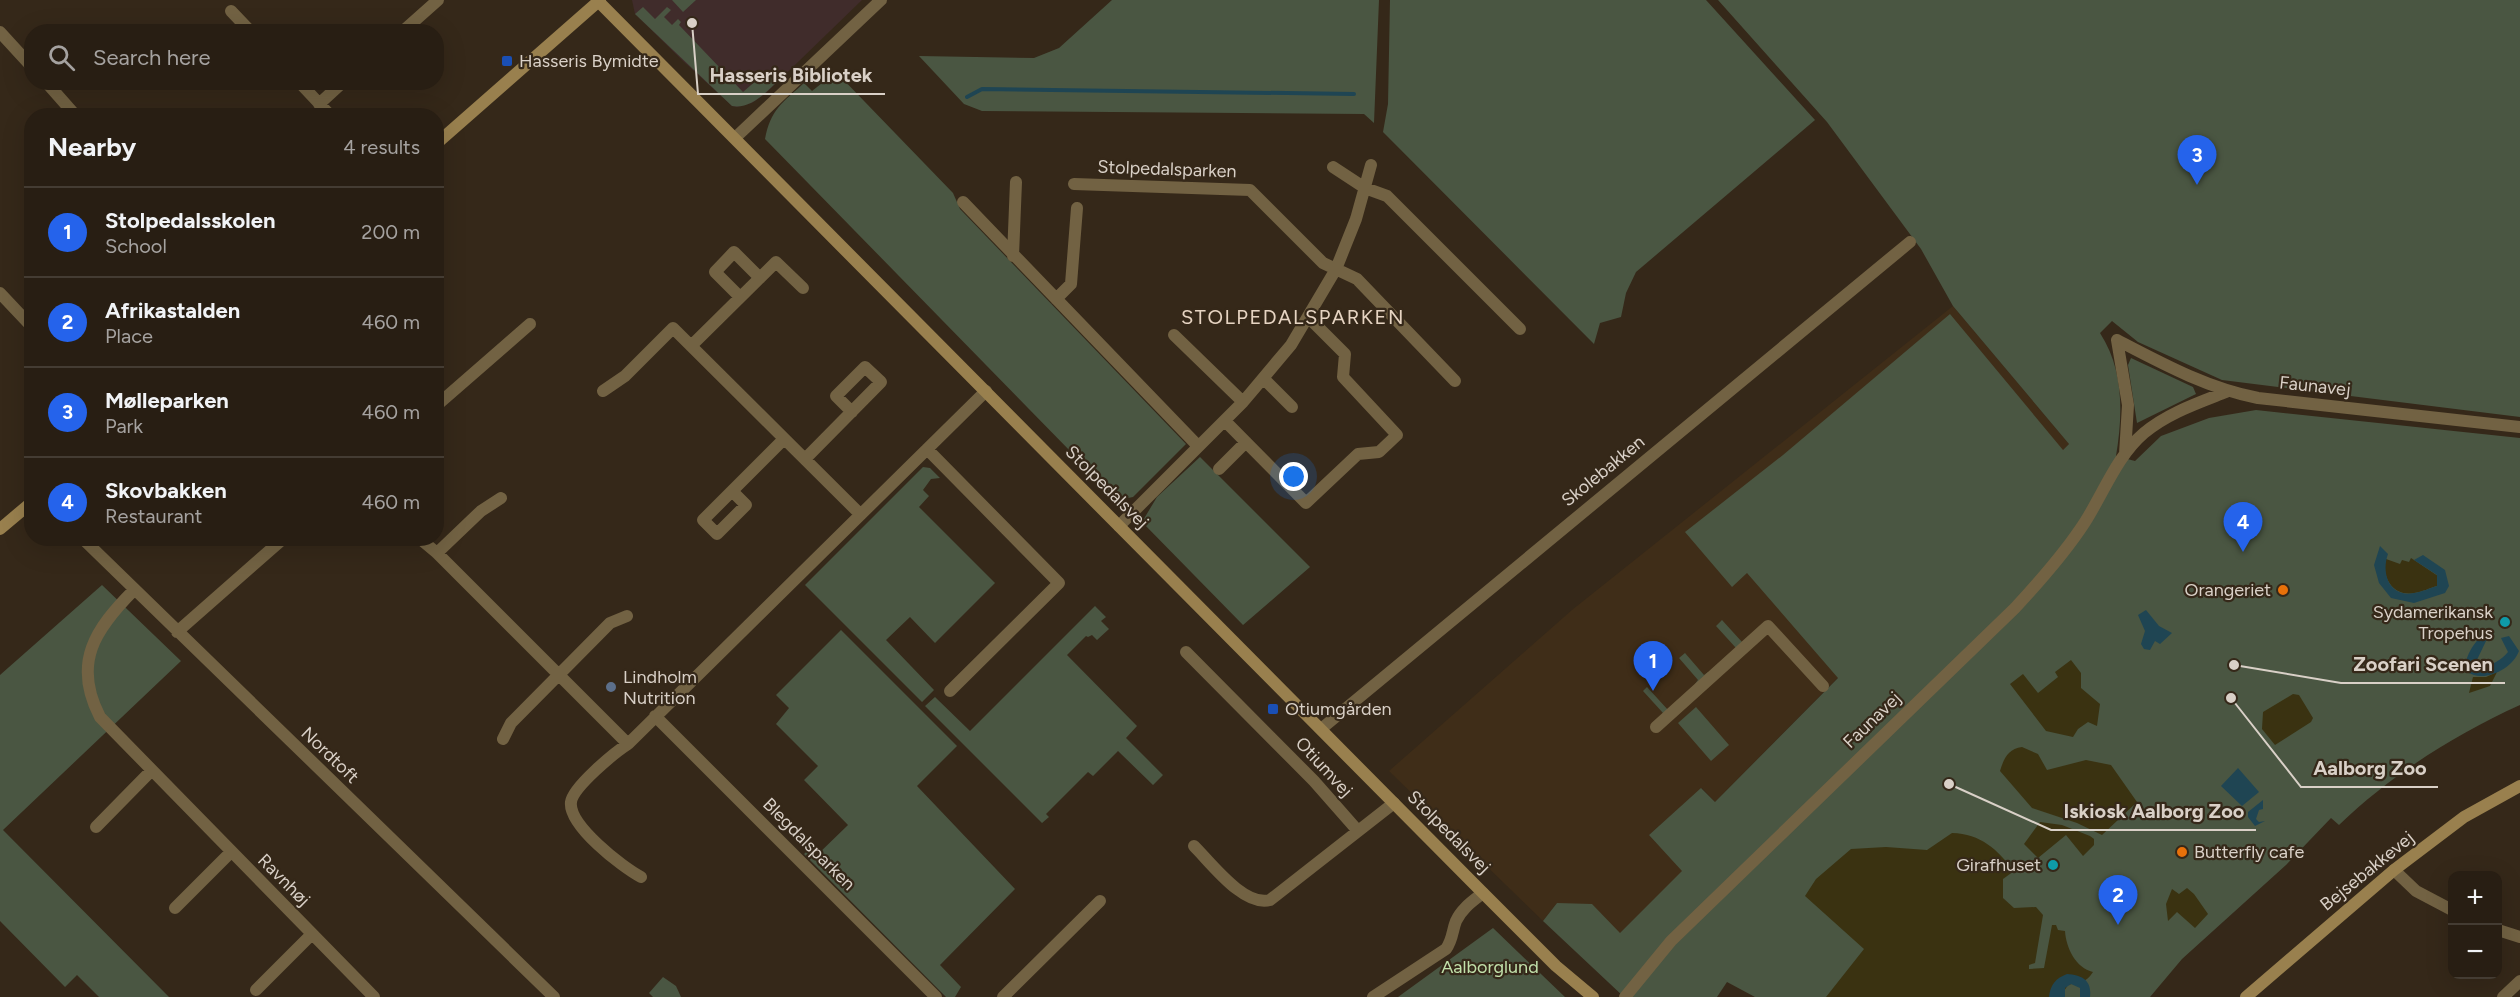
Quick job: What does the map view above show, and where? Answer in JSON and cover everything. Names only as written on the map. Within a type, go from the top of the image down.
[{"type":"street","points":[[411,24],[438,0]]},
{"type":"street","points":[[444,137],[599,0]]},
{"type":"street","name":"Stolpedalsvej","points":[[599,0],[1556,966],[1593,997]]},
{"type":"street","points":[[736,137],[881,0]]},
{"type":"street","points":[[231,11],[243,24]]},
{"type":"street","points":[[0,33],[24,58]]},
{"type":"street","points":[[53,90],[69,108]]},
{"type":"street","points":[[306,90],[323,108]]},
{"type":"street","points":[[319,104],[334,90]]},
{"type":"street","points":[[1119,526],[1265,380],[1309,318],[1336,268],[1371,165]]},
{"type":"street","points":[[1333,168],[1365,188],[1387,196],[1520,329]]},
{"type":"street","points":[[1012,256],[1016,182]]},
{"type":"street","name":"Stolpedalsparken","points":[[1074,184],[1250,190],[1323,262],[1357,279],[1455,381]]},
{"type":"street","points":[[963,202],[1012,256],[1198,446]]},
{"type":"street","points":[[1056,299],[1071,284],[1077,208]]},
{"type":"street","name":"Skolebakken","points":[[1321,729],[1910,242]]},
{"type":"street","points":[[740,297],[715,272],[734,252],[760,278]]},
{"type":"street","points":[[691,346],[776,262],[803,288]]},
{"type":"street","points":[[0,293],[24,318]]},
{"type":"street","points":[[1225,421],[1306,503],[1358,454],[1379,452],[1397,435],[1343,377],[1345,354],[1309,318]]},
{"type":"street","points":[[444,399],[530,324]]},
{"type":"street","points":[[603,391],[625,376],[673,328],[860,514]]},
{"type":"street","points":[[1174,334],[1243,402]]},
{"type":"street","name":"Faunavej","points":[[2125,454],[2128,405],[2117,340],[2173,369],[2226,392],[2258,398],[2520,427]]},
{"type":"street","points":[[1265,380],[1292,407]]},
{"type":"street","points":[[641,877],[621,866],[577,821],[571,811],[571,800],[577,790],[628,744],[986,391]]},
{"type":"street","name":"Faunavej","points":[[1625,997],[1642,973],[1687,925],[2016,608],[2051,569],[2086,521],[2125,454],[2144,433],[2160,422],[2226,392]]},
{"type":"street","points":[[805,459],[852,411]]},
{"type":"street","points":[[732,491],[784,439]]},
{"type":"street","points":[[1219,469],[1246,442]]},
{"type":"street","points":[[927,449],[1059,583],[950,691]]},
{"type":"street","points":[[437,553],[481,511],[501,498]]},
{"type":"street","points":[[0,529],[24,509]]},
{"type":"street","name":"Nordtoft","points":[[90,546],[554,997]]},
{"type":"street","points":[[177,632],[275,546]]},
{"type":"street","points":[[429,546],[628,744]]},
{"type":"street","name":"Ravnhøj","points":[[134,590],[109,615],[97,634],[88,660],[88,685],[100,717],[374,997]]},
{"type":"street","points":[[503,739],[511,723],[610,623],[627,616]]},
{"type":"street","points":[[1656,727],[1768,626],[1823,686]]},
{"type":"street","name":"Otiumvej","points":[[1186,652],[1314,781],[1358,831]]},
{"type":"street","name":"Blegdalsparken","points":[[655,716],[936,997]]},
{"type":"street","points":[[96,827],[151,771]]},
{"type":"street","name":"Bejsebakkevej","points":[[2246,997],[2256,986],[2394,870],[2464,817],[2520,786]]},
{"type":"street","points":[[1194,846],[1247,898],[1259,903],[1270,900],[1394,802]]},
{"type":"street","name":"Ravnhøj","points":[[175,908],[231,852]]},
{"type":"street","points":[[2394,870],[2415,891],[2448,908]]},
{"type":"street","points":[[1372,997],[1446,949],[1452,940],[1456,922],[1465,908],[1484,893]]},
{"type":"street","points":[[1004,997],[1100,901]]},
{"type":"street","points":[[2502,931],[2520,937]]},
{"type":"street","name":"Ravnhøj","points":[[256,990],[312,934]]},
{"type":"street","points":[[2503,997],[2520,981]]},
{"type":"shaded area","name":"Hasseris Bymidte","points":[[632,0],[862,0],[766,93],[752,103],[737,107],[732,106],[635,14]]},
{"type":"shaded area","points":[[1953,306],[2069,444],[1715,802],[1702,788],[1649,835],[1683,871],[1620,933],[1557,903],[1543,921],[1389,771],[1572,610]]},
{"type":"green space","points":[[672,0],[696,0],[683,12]]},
{"type":"green space","points":[[1112,0],[1379,0],[1374,123],[1364,114],[982,111],[964,104],[919,56],[1034,58],[1059,48]]},
{"type":"green space","points":[[1390,0],[1706,0],[1815,120],[1636,272],[1626,293],[1621,317],[1600,323],[1594,344],[1383,132],[1388,104]]},
{"type":"green space","points":[[1718,0],[2520,0],[2520,417],[2222,380],[2138,342],[2112,321],[2100,333],[2114,362],[2120,393],[2120,424],[2116,456],[2135,461],[2161,436],[2209,418],[2256,410],[2520,438],[2520,705],[2471,729],[2424,758],[2380,789],[2339,825],[2331,818],[2286,865],[2182,959],[2150,997],[1755,997],[1727,982],[1717,997],[1624,997],[1543,921],[1557,903],[1592,904],[1620,933],[1682,871],[1649,835],[1701,788],[1715,802],[1838,678],[1747,573],[1732,587],[1685,532],[1783,455],[1950,314],[2063,450],[2069,444],[1953,306],[1921,249],[1827,122]]},
{"type":"green space","points":[[643,7],[655,19],[667,7],[671,10],[664,17],[672,25],[678,19],[681,22],[679,25],[743,92],[766,72],[776,83],[751,103],[732,106],[635,14]]},
{"type":"green space","points":[[836,72],[953,193],[960,209],[1186,444],[1133,497],[1118,500],[765,139],[770,121],[778,107],[804,83],[812,91]]},
{"type":"green space","points":[[2131,358],[2193,387],[2196,394],[2137,423],[2128,365]]},
{"type":"green space","points":[[1200,457],[1310,567],[1243,625],[1142,522],[1157,497]]},
{"type":"green space","points":[[923,467],[930,468],[940,478],[931,479],[923,490],[929,496],[919,507],[995,583],[935,643],[910,617],[886,640],[934,690],[922,702],[805,585]]},
{"type":"green space","points":[[102,585],[181,661],[3,830],[169,997],[99,997],[77,975],[65,987],[0,921],[0,675]]},
{"type":"green space","points":[[1095,606],[1106,617],[1101,621],[1109,629],[1097,640],[1092,635],[1086,636],[1067,655],[1137,726],[1126,738],[1163,775],[1153,785],[1118,751],[1093,776],[1088,772],[1046,814],[1049,817],[1042,823],[925,706],[935,697],[970,731]]},
{"type":"green space","points":[[1722,620],[1742,642],[1736,648],[1716,626]]},
{"type":"green space","points":[[841,630],[957,746],[917,786],[1015,889],[940,965],[961,987],[955,997],[946,997],[804,854],[807,851],[814,858],[848,825],[804,780],[818,766],[776,724],[789,708],[776,695]]},
{"type":"green space","points":[[1685,653],[1704,675],[1708,672],[1710,674],[1697,686],[1695,684],[1698,680],[1679,658]]},
{"type":"green space","points":[[1647,687],[1669,711],[1663,713],[1643,691]]},
{"type":"green space","points":[[1696,707],[1729,745],[1711,761],[1678,723]]},
{"type":"green space","name":"Aalborglund","points":[[1493,928],[1565,997],[1398,997]]},
{"type":"green space","points":[[663,977],[676,986],[681,997],[653,997],[649,993]]},
{"type":"sand","points":[[2411,558],[2438,576],[2437,586],[2420,592],[2407,593],[2400,592],[2390,584],[2385,572],[2386,559],[2400,564],[2402,560],[2409,562]]},
{"type":"sand","points":[[2071,660],[2081,673],[2081,688],[2100,704],[2097,726],[2088,722],[2078,729],[2073,737],[2046,731],[2010,684],[2023,674],[2038,693],[2058,677],[2055,672]]},
{"type":"sand","points":[[2497,672],[2490,686],[2469,693],[2473,677],[2486,677]]},
{"type":"sand","points":[[2293,694],[2299,695],[2313,718],[2311,722],[2275,745],[2262,729],[2263,712]]},
{"type":"sand","points":[[2022,747],[2038,754],[2047,770],[2086,760],[2111,765],[2137,802],[2102,835],[2077,823],[2032,808],[2000,771],[2007,755]]},
{"type":"sand","points":[[2040,822],[2062,825],[2090,836],[2094,839],[2094,845],[2083,856],[2066,835],[2038,858],[2024,844]]},
{"type":"sand","points":[[1952,833],[1972,836],[1995,850],[2014,871],[2003,879],[2003,898],[2014,908],[2036,907],[2043,915],[2035,963],[2029,965],[2029,969],[2044,968],[2052,925],[2056,925],[2058,930],[2065,931],[2067,944],[2077,962],[2093,972],[2090,976],[2082,982],[2068,985],[2064,991],[2065,997],[1826,997],[1864,949],[1805,896],[1816,879],[1851,849],[1886,847],[1927,850]]},
{"type":"sand","points":[[2187,888],[2208,914],[2195,928],[2177,912],[2168,921],[2166,904],[2172,889],[2179,894]]},
{"type":"water","points":[[2380,546],[2388,554],[2386,569],[2389,582],[2398,592],[2405,594],[2437,586],[2437,575],[2414,560],[2423,555],[2445,570],[2449,586],[2445,593],[2414,603],[2391,598],[2379,583],[2374,565]]},
{"type":"water","points":[[2146,610],[2159,626],[2172,633],[2160,644],[2155,641],[2150,650],[2144,649],[2141,644],[2145,631],[2138,615]]},
{"type":"water","points":[[2490,628],[2494,634],[2486,641],[2474,666],[2488,666],[2508,652],[2501,638],[2509,636],[2519,651],[2510,664],[2496,673],[2473,675],[2466,671],[2469,653]]},
{"type":"water","points":[[2238,768],[2259,792],[2242,806],[2221,786]]},
{"type":"water","points":[[2263,800],[2263,809],[2259,810],[2256,819],[2259,822],[2265,821],[2255,826],[2248,817],[2248,812]]},
{"type":"water","points":[[2067,974],[2082,977],[2088,983],[2090,997],[2080,997],[2080,988],[2071,984],[2065,988],[2065,997],[2049,997],[2054,982]]},
{"type":"waterway","points":[[967,97],[982,89],[1354,94]]},
{"type":"place","name":"Hasseris Bibliotek","points":[[692,23]]},
{"type":"place","name":"Hasseris Bymidte","points":[[507,61]]},
{"type":"place","name":"Mølleparken","points":[[2197,185]]},
{"type":"place","name":"Skovbakken","points":[[2243,552]]},
{"type":"place","name":"Orangeriet","points":[[2283,590]]},
{"type":"place","name":"Sydamerikansk Tropehus","points":[[2505,622]]},
{"type":"place","name":"Zoofari Scenen","points":[[2234,665]]},
{"type":"place","name":"Lindholm Nutrition","points":[[611,687]]},
{"type":"place","name":"Stolpedalsskolen","points":[[1653,691]]},
{"type":"place","name":"Aalborg Zoo","points":[[2231,698]]},
{"type":"place","name":"Otiumgården","points":[[1273,709]]},
{"type":"place","name":"Iskiosk Aalborg Zoo","points":[[1949,784]]},
{"type":"place","name":"Butterfly cafe","points":[[2182,852]]},
{"type":"place","name":"Girafhuset","points":[[2053,865]]},
{"type":"place","name":"Afrikastalden","points":[[2118,925]]},
{"type":"district","name":"STOLPEDALSPARKEN","points":[[1293,317]]}]
